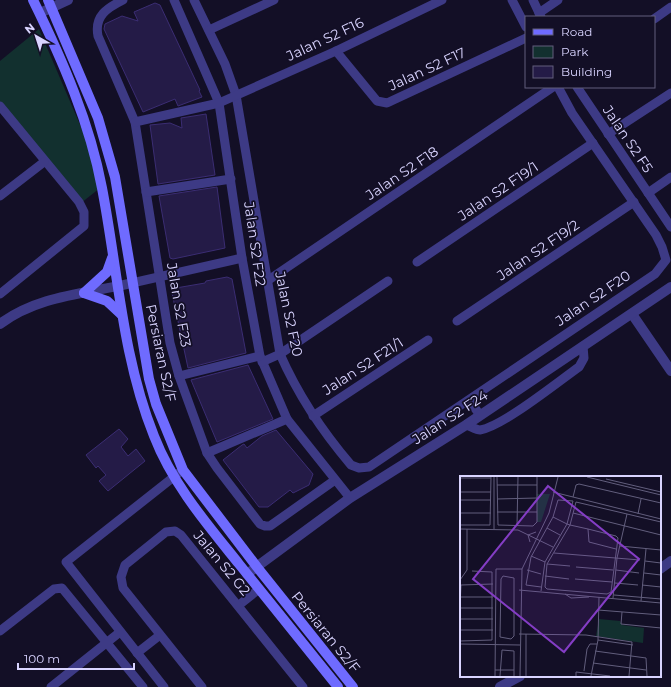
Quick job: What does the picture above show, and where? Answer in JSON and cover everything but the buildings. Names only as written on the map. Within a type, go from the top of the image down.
[{"type":"main road","name":"Persiaran S2/F","points":[[34,0],[72,89],[95,154],[102,187],[122,315],[137,388],[154,438],[174,477],[196,511],[338,687]]},
{"type":"main road","name":"Persiaran S2/F","points":[[50,4],[98,118],[115,177],[132,283],[156,404],[183,470],[256,567],[353,687]]},
{"type":"main road","points":[[112,254],[107,272],[84,293],[107,301],[122,315]]},
{"type":"street","points":[[40,13],[50,4],[68,0]]},
{"type":"street","name":"Jalan S2 F23","points":[[124,0],[113,5],[101,15],[96,26],[98,36],[107,58],[136,122],[170,343],[179,376],[207,453],[260,524],[265,526],[270,526],[335,480]]},
{"type":"street","name":"Jalan S2 F22","points":[[174,0],[219,103],[242,258],[261,359],[287,419],[350,498]]},
{"type":"street","name":"Jalan S2 F20","points":[[194,0],[210,30],[225,64],[236,95],[280,354],[291,379],[313,416],[351,465],[359,468],[369,468],[655,274],[666,260],[664,253],[662,247],[634,202]]},
{"type":"street","points":[[210,30],[274,0]]},
{"type":"street","name":"Jalan S2 F16","points":[[136,122],[219,103],[336,51],[442,0]]},
{"type":"street","points":[[512,0],[525,25]]},
{"type":"street","points":[[533,0],[540,15],[558,0]]},
{"type":"street","points":[[655,18],[671,7]]},
{"type":"street","name":"Jalan S2 F17","points":[[336,51],[377,101],[387,103],[525,38]]},
{"type":"street","name":"Jalan S2 F18","points":[[267,281],[552,88]]},
{"type":"street","points":[[559,88],[572,113],[634,202]]},
{"type":"street","name":"Jalan S2 F5","points":[[578,88],[671,227]]},
{"type":"street","points":[[608,134],[671,92]]},
{"type":"street","points":[[0,106],[44,162],[79,202],[84,212],[84,226],[2,290]]},
{"type":"street","name":"Jalan S2 F19/1","points":[[417,262],[593,143]]},
{"type":"street","points":[[0,196],[44,162]]},
{"type":"street","points":[[648,193],[671,177]]},
{"type":"street","points":[[146,192],[231,179]]},
{"type":"street","name":"Jalan S2 F19/2","points":[[457,321],[634,202]]},
{"type":"street","points":[[0,324],[25,308],[43,300],[118,286],[242,258]]},
{"type":"street","points":[[179,376],[280,354],[388,281]]},
{"type":"street","name":"Jalan S2 F24","points":[[247,574],[350,498],[466,425],[671,287]]},
{"type":"street","points":[[632,314],[671,371]]},
{"type":"street","name":"Jalan S2 F21/1","points":[[313,416],[428,340]]},
{"type":"street","points":[[466,425],[479,430],[490,427],[506,418],[579,366],[584,358],[583,346]]},
{"type":"street","points":[[469,400],[480,415]]},
{"type":"street","points":[[207,453],[287,419]]},
{"type":"street","points":[[164,687],[66,562],[183,470]]},
{"type":"street","name":"Jalan S2 G2","points":[[202,687],[123,588],[121,577],[125,565],[166,532],[175,530],[181,535],[239,606],[303,687]]},
{"type":"street","points":[[661,568],[671,561]]},
{"type":"street","points":[[0,632],[54,590],[62,588],[143,687]]},
{"type":"street","points":[[239,606],[259,589]]},
{"type":"street","points":[[51,687],[120,632]]},
{"type":"street","points":[[137,653],[160,635]]},
{"type":"street","points":[[500,687],[519,677]]},
{"type":"street","points":[[512,687],[520,677]]},
{"type":"green space","points":[[39,29],[93,155],[100,188],[81,203],[0,105],[0,61]]}]
